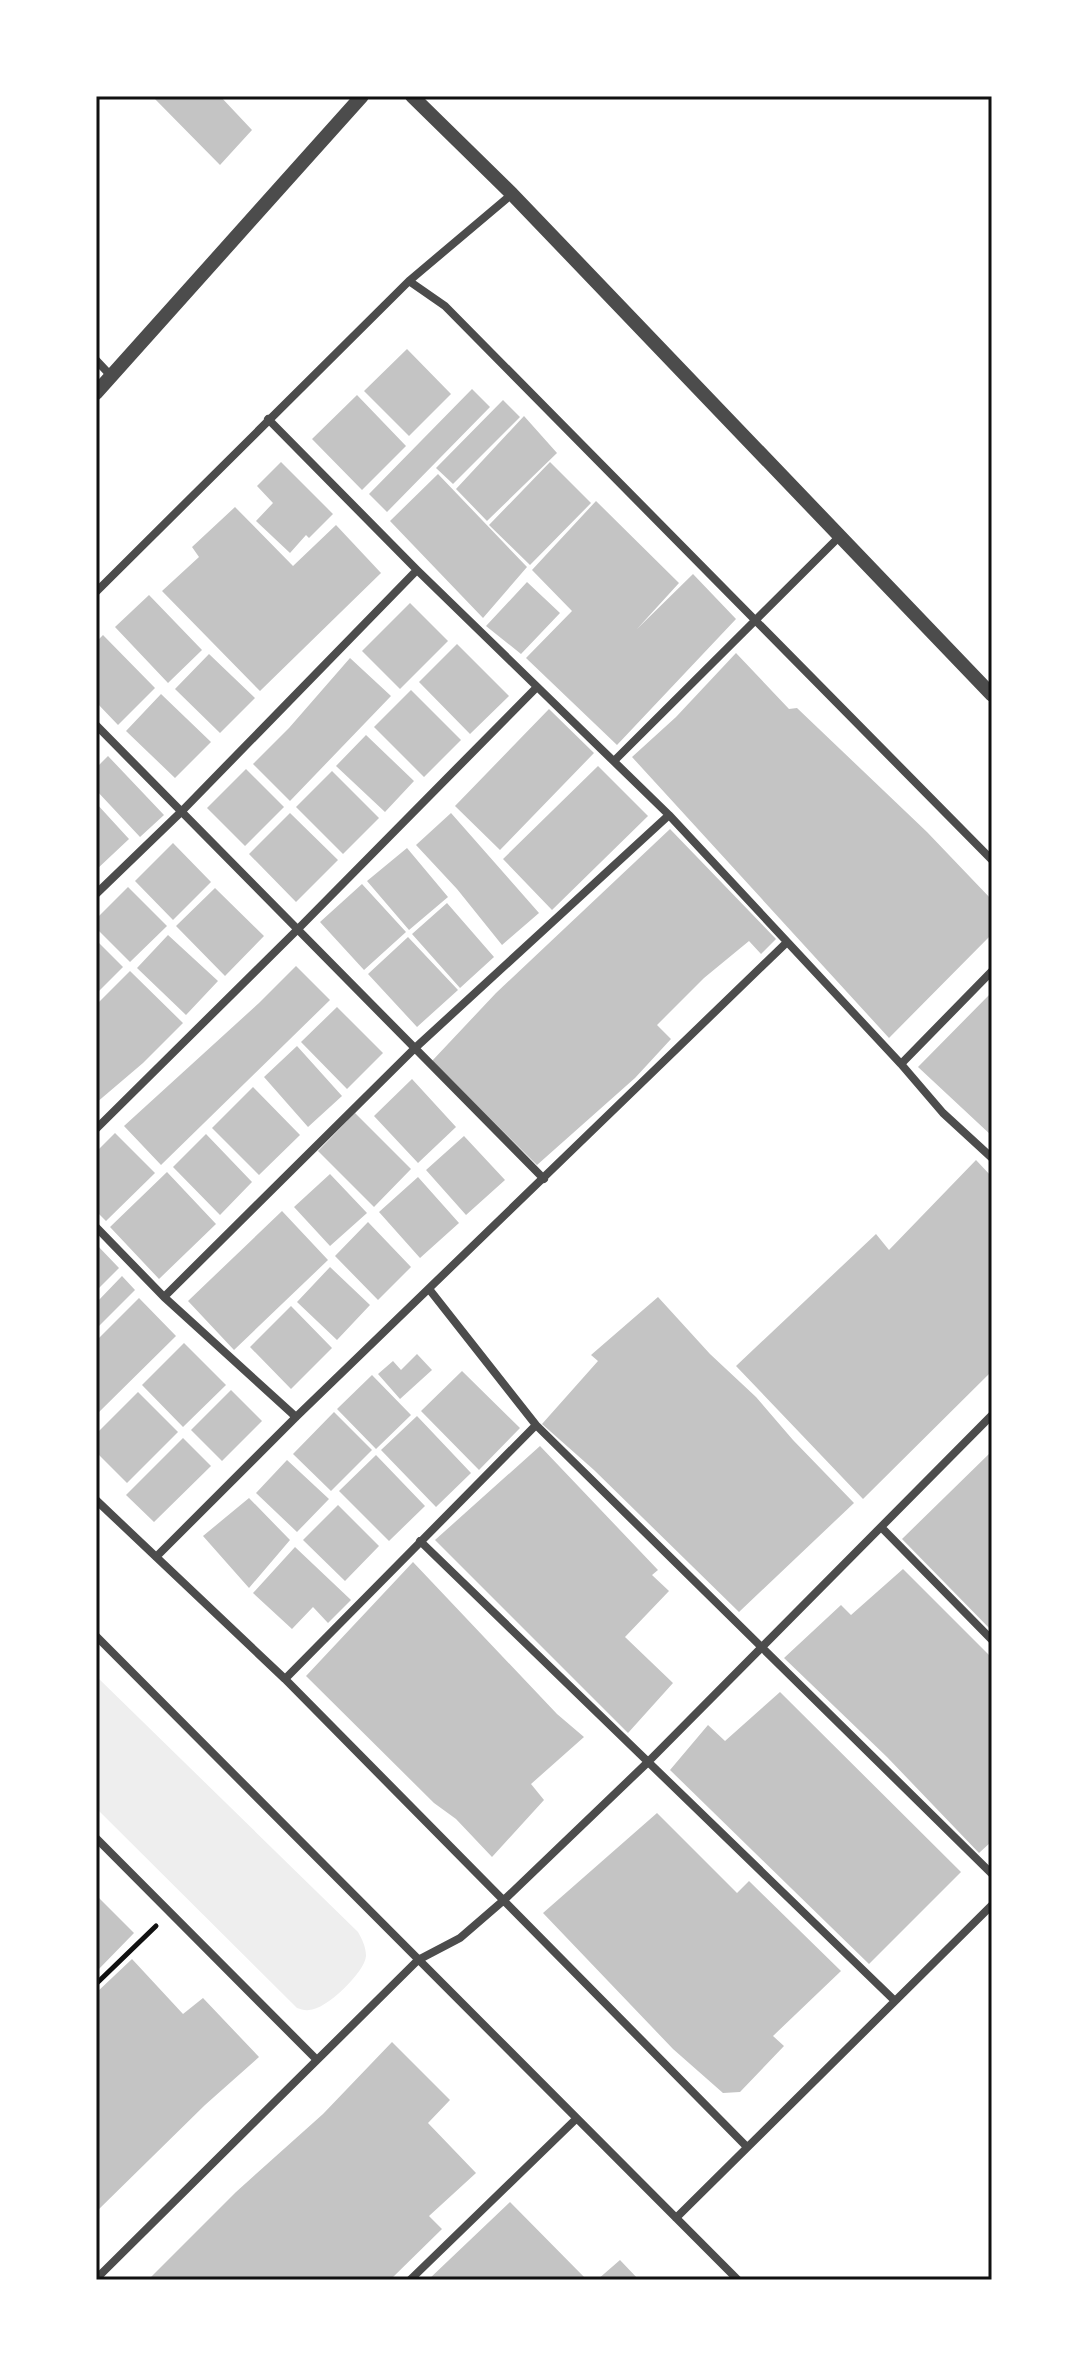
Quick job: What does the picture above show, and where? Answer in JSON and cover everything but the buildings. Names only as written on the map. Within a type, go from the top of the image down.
[{"type":"street","points":[[96,393],[362,96]]},
{"type":"street","points":[[412,96],[512,194],[992,695]]},
{"type":"street","points":[[96,592],[409,281],[512,194]]},
{"type":"street","points":[[409,281],[445,306],[992,860]]},
{"type":"street","points":[[96,360],[112,377]]},
{"type":"street","points":[[268,419],[417,570],[669,815],[943,1113],[992,1158]]},
{"type":"street","points":[[614,761],[841,535]]},
{"type":"street","points":[[96,894],[182,811],[417,570]]},
{"type":"street","points":[[96,1129],[537,687]]},
{"type":"street","points":[[96,725],[544,1179]]},
{"type":"street","points":[[164,1297],[414,1049],[669,815]]},
{"type":"street","points":[[156,1557],[296,1417],[786,943]]},
{"type":"street","points":[[901,1064],[992,971]]},
{"type":"street","points":[[96,1227],[164,1297],[296,1417]]},
{"type":"street","points":[[429,1289],[536,1425],[992,1874]]},
{"type":"street","points":[[96,2279],[418,1960],[460,1938],[647,1763],[992,1415]]},
{"type":"street","points":[[285,1679],[536,1425]]},
{"type":"street","points":[[96,1500],[285,1679],[747,2147]]},
{"type":"street","points":[[881,1527],[992,1640]]},
{"type":"street","points":[[420,1541],[895,2001]]},
{"type":"street","points":[[96,1636],[738,2280]]},
{"type":"street","points":[[96,1838],[317,2060]]},
{"type":"street","points":[[676,2218],[992,1905]]},
{"type":"street","points":[[410,2280],[576,2119]]},
{"type":"path","points":[[96,1984],[170,1912]]},
{"type":"shaded area","points":[[96,1676],[358,1932],[365,1949],[364,1963],[352,1980],[325,2004],[306,2010],[297,2008],[96,1808]]}]
